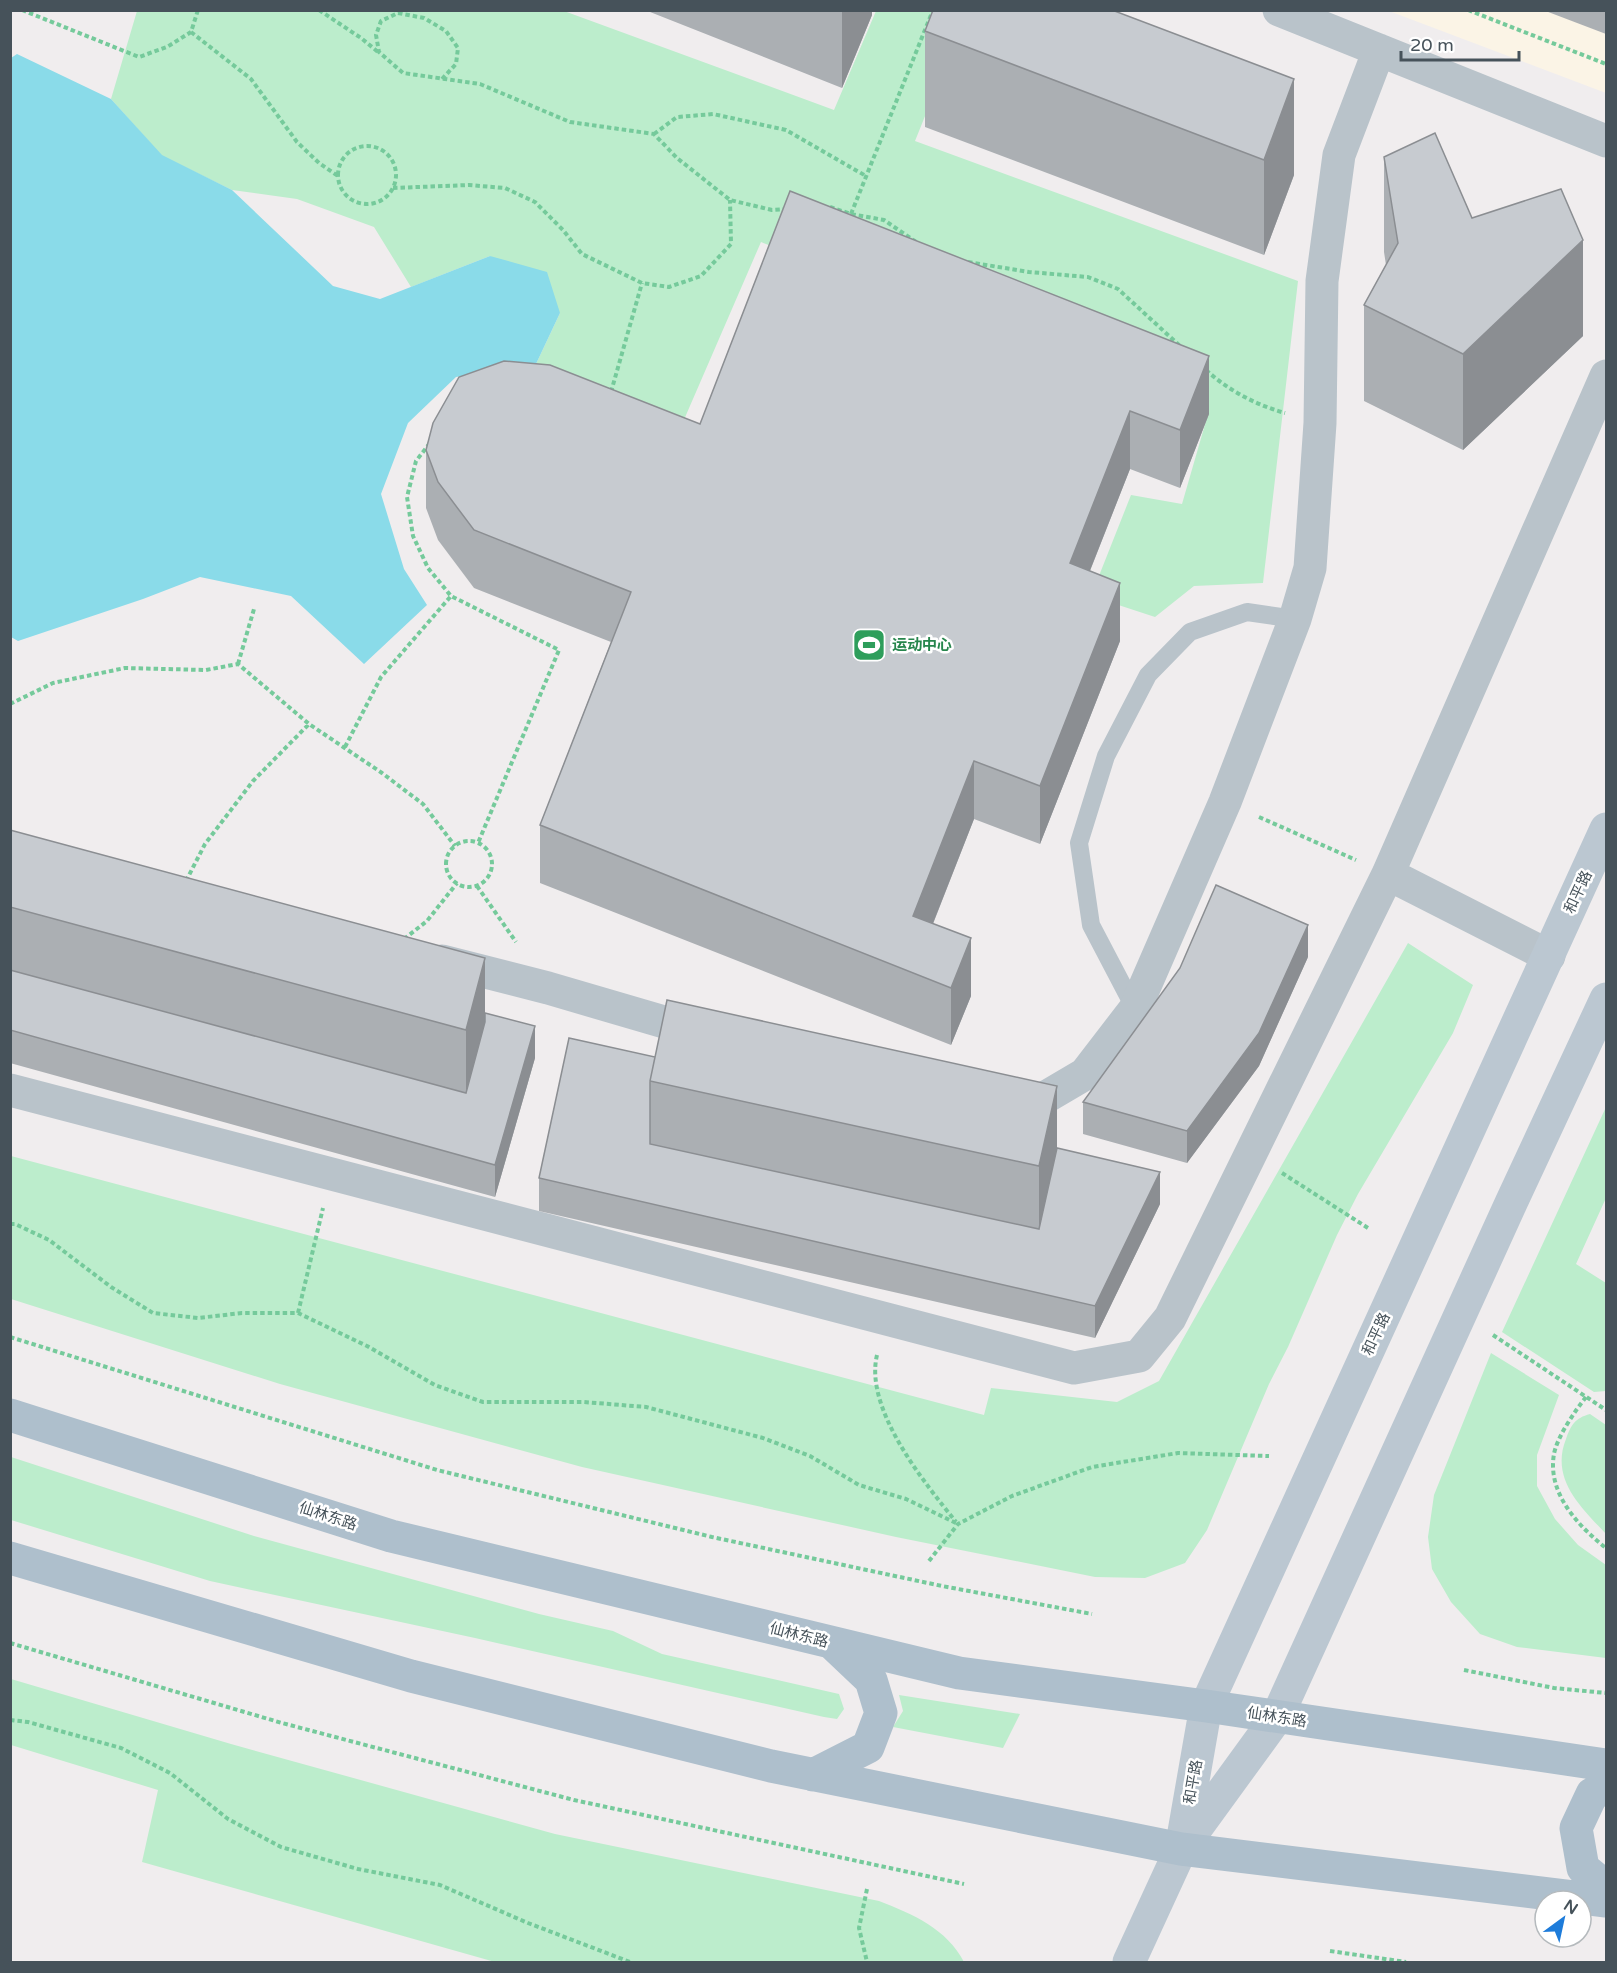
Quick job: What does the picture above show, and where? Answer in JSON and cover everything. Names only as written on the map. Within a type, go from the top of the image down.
[{"type":"main road","name":"仙林东路","points":[[10,1415],[391,1536],[959,1673],[1206,1706],[1606,1765]]},
{"type":"main road","points":[[10,1558],[411,1676],[813,1775],[1181,1849],[1606,1901]]},
{"type":"main road","points":[[813,1775],[868,1747],[881,1713],[871,1680],[832,1643]]},
{"type":"main road","points":[[1606,1788],[1592,1794],[1576,1828],[1583,1868],[1606,1887]]},
{"type":"street","points":[[1279,10],[1606,141]]},
{"type":"street","points":[[989,1108],[1022,1111],[1085,1074],[1135,1009],[1225,802],[1295,619],[1310,568],[1320,423],[1322,281],[1339,155],[1379,50]]},
{"type":"street","points":[[10,1090],[1074,1368],[1139,1356],[1170,1318],[1388,874],[1606,376]]},
{"type":"street","name":"和平路","points":[[1181,1849],[1206,1706],[1606,829]]},
{"type":"street","points":[[1388,874],[1549,956]]},
{"type":"street","points":[[393,949],[548,988],[729,1041]]},
{"type":"street","name":"和平路","points":[[1129,1962],[1181,1849],[1277,1717],[1510,1203],[1606,999]]},
{"type":"lane","points":[[1135,1009],[1091,925],[1079,843],[1106,756],[1148,675],[1190,632],[1247,612],[1295,619]]},
{"type":"path","points":[[22,10],[139,57],[168,47],[191,32],[198,10]]},
{"type":"path","points":[[319,10],[361,38],[403,73],[480,84],[570,122],[654,134],[677,158],[730,200],[772,210],[792,208]]},
{"type":"path","points":[[851,214],[933,10]]},
{"type":"path","points":[[1468,10],[1606,64]]},
{"type":"path","points":[[379,52],[376,35],[381,21],[398,13],[424,18],[446,31],[458,48],[456,64],[442,80]]},
{"type":"path","points":[[191,32],[251,79],[297,142],[319,163],[339,176]]},
{"type":"path","points":[[654,134],[677,117],[713,114],[786,130],[866,176]]},
{"type":"path","points":[[365,146],[382,150],[394,162],[396,180],[388,196],[371,205],[361,204],[345,194],[340,186],[339,176],[339,167],[349,153],[365,146]]},
{"type":"path","points":[[393,188],[469,185],[505,188],[536,202],[582,254],[642,283],[669,286],[701,276],[731,244],[730,200]]},
{"type":"path","points":[[822,205],[851,214],[884,220],[926,247]]},
{"type":"path","points":[[957,260],[1029,272],[1088,277],[1118,289],[1185,351]]},
{"type":"path","points":[[608,402],[642,283]]},
{"type":"path","points":[[1202,366],[1218,381],[1264,407],[1320,423]]},
{"type":"path","points":[[435,435],[416,461],[407,497],[413,536],[428,568],[451,596],[559,650],[478,843]]},
{"type":"path","points":[[345,747],[381,677],[451,596]]},
{"type":"path","points":[[238,664],[254,609]]},
{"type":"path","points":[[238,664],[309,724],[382,772],[423,804],[455,846]]},
{"type":"path","points":[[10,704],[53,683],[125,668],[206,670],[238,664]]},
{"type":"path","points":[[185,884],[205,844],[253,781],[309,724]]},
{"type":"path","points":[[1225,802],[1388,874]]},
{"type":"path","points":[[466,841],[478,843],[490,853],[492,861],[489,876],[477,886],[464,886],[457,883],[448,872],[447,858],[455,846],[466,841]]},
{"type":"path","points":[[393,949],[427,921],[457,883]]},
{"type":"path","points":[[477,886],[548,988]]},
{"type":"path","points":[[1251,1153],[1368,1228]]},
{"type":"path","points":[[298,1313],[331,1174]]},
{"type":"path","points":[[10,1224],[15,1224],[49,1240],[111,1287],[153,1313],[198,1318],[242,1313],[298,1313],[366,1346],[435,1385],[483,1402],[584,1402],[646,1407],[773,1442],[810,1456],[859,1485],[906,1499],[958,1524]]},
{"type":"path","points":[[886,1319],[874,1366],[882,1411],[921,1479],[958,1524]]},
{"type":"path","points":[[1493,1335],[1606,1410]]},
{"type":"path","points":[[10,1337],[437,1470],[712,1537],[942,1587],[1092,1614]]},
{"type":"path","points":[[1586,1397],[1571,1417],[1554,1453],[1554,1481],[1564,1503],[1591,1536],[1606,1548]]},
{"type":"path","points":[[929,1561],[958,1524],[1012,1496],[1092,1467],[1178,1453],[1269,1456]]},
{"type":"path","points":[[10,1644],[282,1723],[574,1800],[964,1884]]},
{"type":"path","points":[[1464,1670],[1554,1688],[1606,1694]]},
{"type":"path","points":[[10,1720],[28,1722],[121,1748],[170,1773],[228,1819],[281,1847],[358,1869],[440,1885],[528,1923],[630,1962]]},
{"type":"path","points":[[867,1889],[860,1928],[867,1962]]},
{"type":"path","points":[[1330,1951],[1406,1962]]},
{"type":"shaded area","points":[[1389,11],[1606,11],[1606,93]]},
{"type":"green space","points":[[137,11],[564,11],[834,110],[876,11],[1019,11],[954,44],[915,141],[1298,281],[1263,583],[1194,586],[1155,617],[1091,596],[1131,495],[1182,504],[1208,414],[761,242],[683,422],[536,364],[560,313],[490,256],[411,287],[374,227],[297,199],[232,190],[162,156],[111,99]]},
{"type":"green space","points":[[1408,943],[1473,985],[1453,1033],[1358,1194],[1337,1235],[1288,1347],[1269,1384],[1207,1530],[1185,1563],[1145,1578],[1095,1577],[896,1537],[582,1467],[280,1384],[11,1299],[11,1156],[984,1415],[991,1388],[1117,1402],[1159,1381]]},
{"type":"green space","points":[[1606,1107],[1606,1198],[1576,1264],[1606,1283],[1606,1391],[1594,1392],[1502,1332]]},
{"type":"green space","points":[[1491,1353],[1559,1395],[1537,1455],[1537,1486],[1555,1519],[1578,1545],[1606,1565],[1606,1658],[1517,1647],[1480,1634],[1451,1602],[1432,1569],[1428,1537],[1434,1495]]},
{"type":"green space","points":[[1590,1414],[1606,1425],[1606,1534],[1578,1503],[1565,1480],[1562,1467],[1562,1453],[1570,1430],[1577,1420]]},
{"type":"green space","points":[[11,1457],[254,1536],[539,1614],[613,1631],[662,1654],[839,1694],[844,1709],[837,1719],[824,1717],[210,1581],[11,1520]]},
{"type":"green space","points":[[11,1679],[231,1744],[555,1834],[879,1901],[928,1924],[948,1940],[964,1962],[495,1962],[142,1862],[158,1790],[11,1745]]},
{"type":"green space","points":[[899,1695],[1020,1714],[1003,1748],[893,1727],[903,1711]]},
{"type":"water","points":[[17,54],[111,99],[162,155],[232,190],[333,286],[380,299],[490,256],[547,272],[560,313],[536,364],[456,377],[408,423],[381,494],[404,569],[427,605],[364,664],[291,596],[200,577],[143,599],[18,641],[11,637],[11,58]]},
{"type":"building","points":[[933,10],[1112,10],[1294,79],[1264,160],[925,31]]},
{"type":"building","points":[[1435,133],[1472,218],[1561,189],[1583,240],[1463,354],[1364,305],[1398,243],[1384,157]]},
{"type":"building","name":"运动中心","points":[[790,191],[1209,356],[1180,430],[1130,411],[1070,563],[1120,583],[1040,786],[974,761],[913,916],[971,938],[951,988],[540,825],[631,592],[474,530],[438,482],[426,450],[433,423],[459,377],[504,361],[550,365],[700,424]]},
{"type":"building","points":[[10,830],[485,958],[466,1030],[10,907]]},
{"type":"building","points":[[1216,885],[1308,925],[1259,1033],[1187,1131],[1083,1102],[1180,968]]},
{"type":"building","points":[[10,970],[466,1093],[485,1022],[485,1013],[535,1026],[495,1165],[10,1030]]},
{"type":"building","points":[[667,1000],[1057,1086],[1039,1166],[650,1081]]},
{"type":"building","points":[[569,1038],[655,1057],[650,1081],[650,1144],[1039,1229],[1057,1148],[1160,1172],[1095,1306],[539,1178]]},
{"type":"place","name":"运动中心","points":[[869,645]]}]
